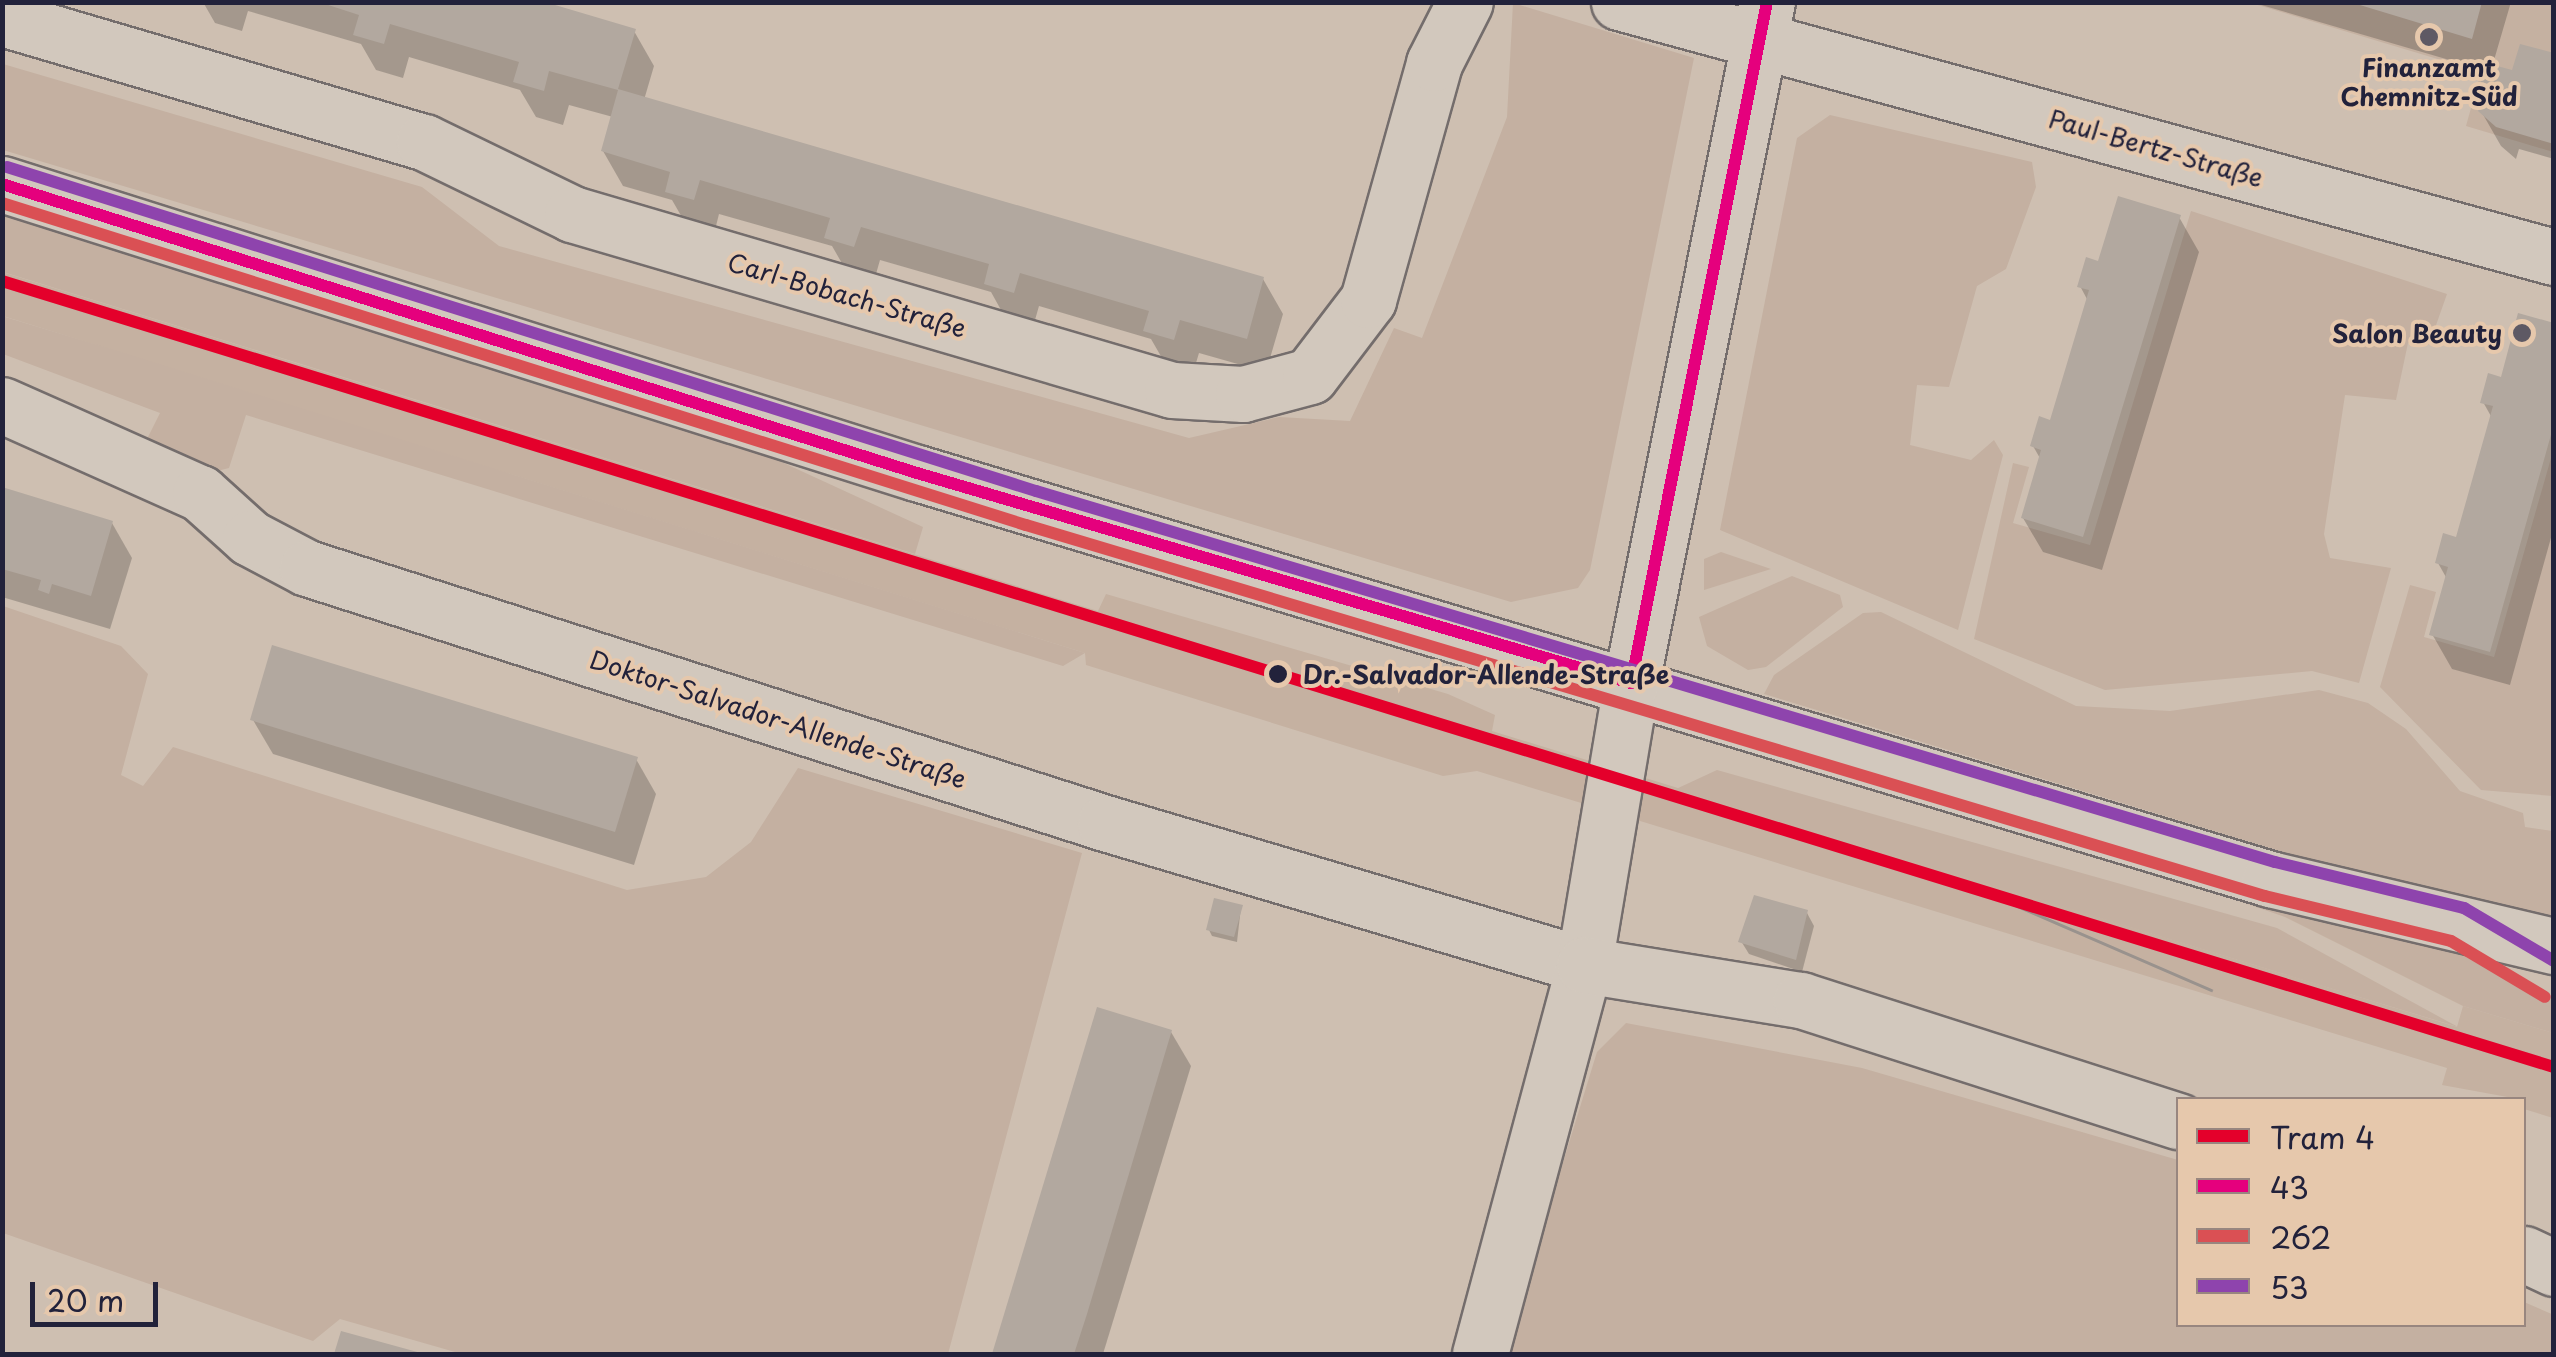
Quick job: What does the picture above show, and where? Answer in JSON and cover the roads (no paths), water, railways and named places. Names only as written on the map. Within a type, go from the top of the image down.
[{"type":"street","name":"Carl-Bobach-Straße","points":[[2,18],[424,142],[590,220],[1172,390],[1242,394],[1310,376],[1368,300],[1434,63],[1465,2]]},
{"type":"street","points":[[1480,1354],[1584,964],[1631,683],[1763,21],[1619,2]]},
{"type":"street","name":"Paul-Bertz-Straße","points":[[1763,21],[2554,257]]},
{"type":"street","points":[[2,184],[954,485],[1631,683],[2270,879],[2554,946]]},
{"type":"street","name":"Doktor-Salvador-Allende-Straße","points":[[2,405],[200,493],[250,538],[307,568],[1105,823],[1584,964],[1801,1000],[2176,1120]]},
{"type":"street","points":[[2458,925],[2554,982]]},
{"type":"street","points":[[2526,1255],[2554,1268]]},
{"type":"tram line","name":"4","points":[[2,281],[2554,1067]]},
{"type":"tram line","points":[[2001,899],[2211,990]]},
{"type":"place","name":"Finanzamt Chemnitz-Süd","points":[[2429,37]]},
{"type":"place","name":"Salon Beauty","points":[[2522,333]]},
{"type":"place","name":"Dr.-Salvador-Allende-Straße","points":[[1278,674]]}]
